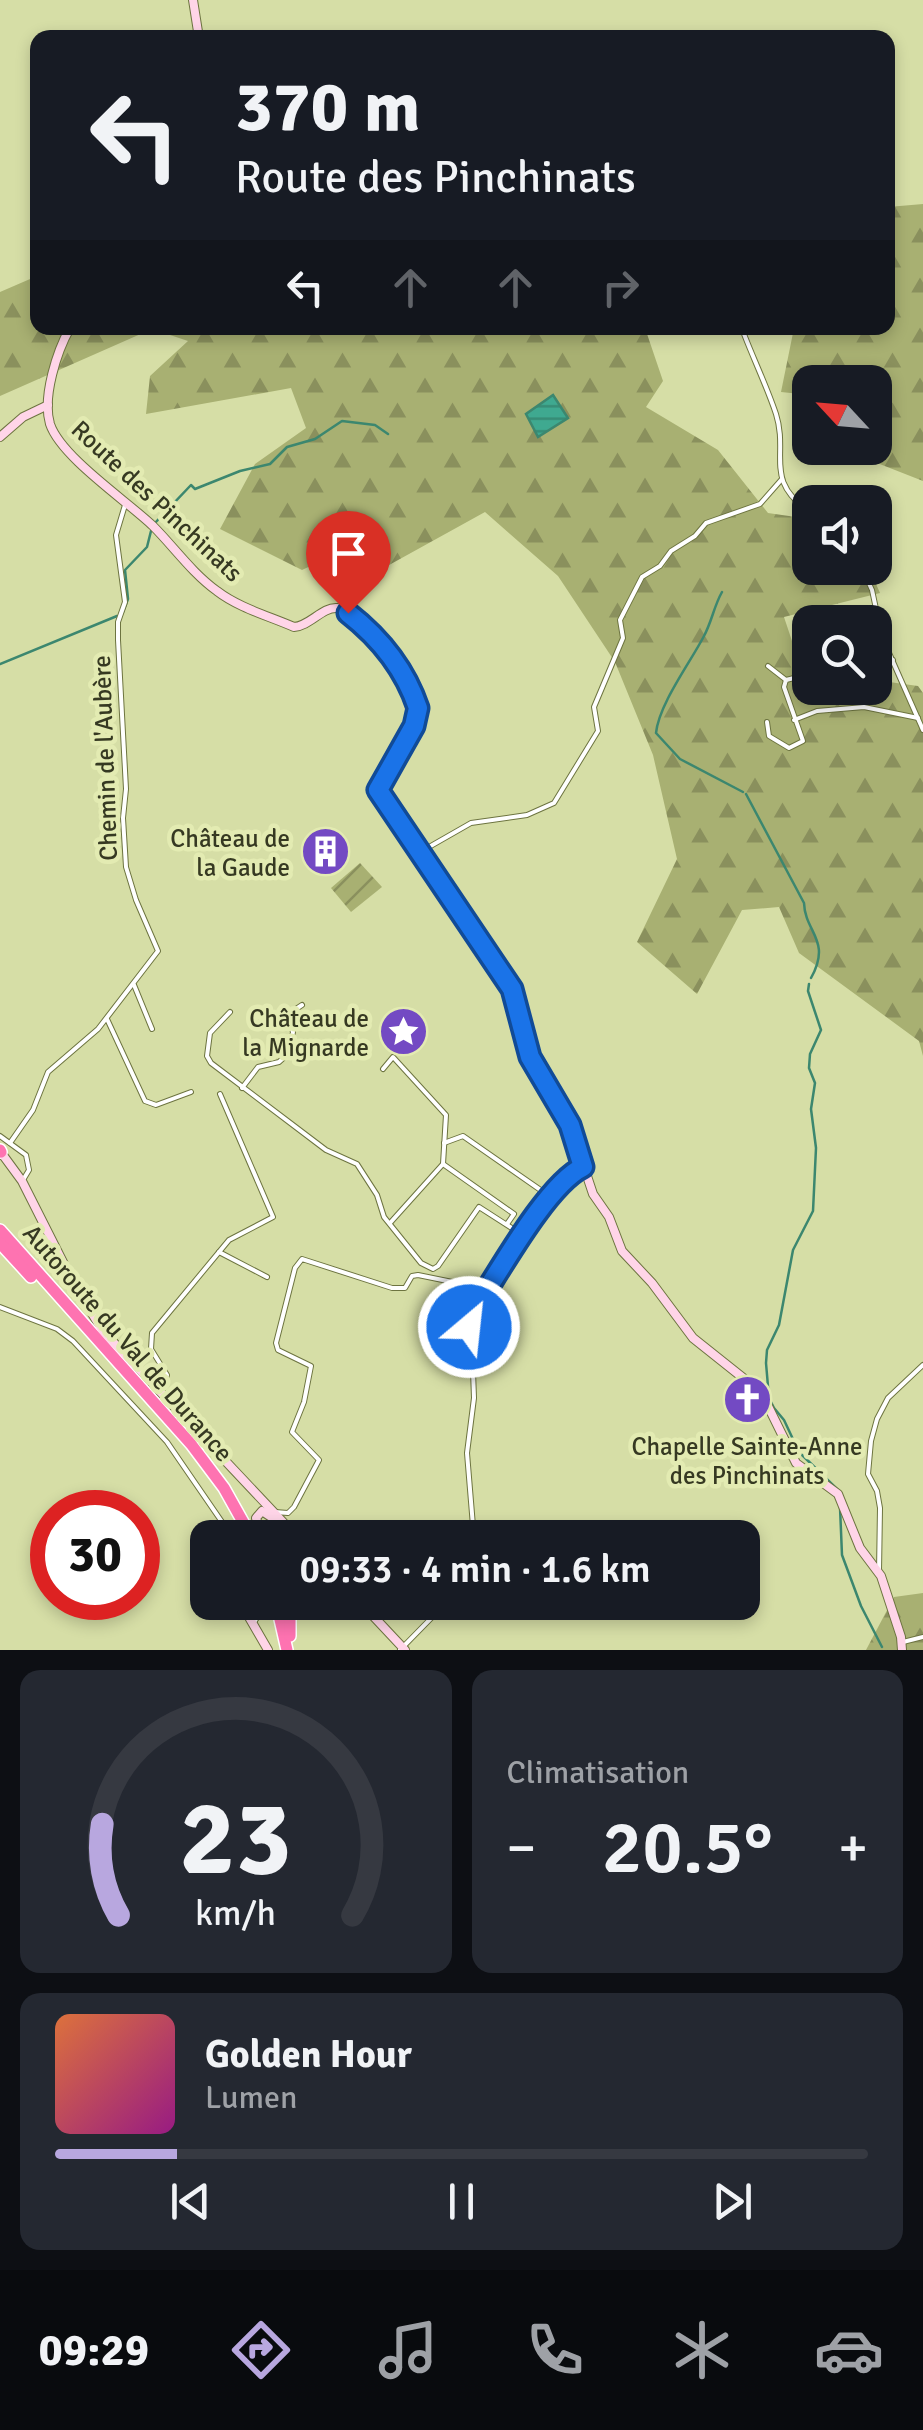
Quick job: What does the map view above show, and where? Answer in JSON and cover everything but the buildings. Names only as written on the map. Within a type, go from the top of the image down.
[{"type":"highway","name":"Autoroute du Val de Durance","points":[[0,1230],[191,1444],[224,1488],[240,1520]]},
{"type":"highway","name":"Autoroute du Val de Durance","points":[[0,1241],[188,1449],[238,1520]]},
{"type":"highway","points":[[278,1620],[286,1650]]},
{"type":"highway","points":[[286,1650],[288,1620]]},
{"type":"street","points":[[193,0],[198,30]]},
{"type":"street","name":"Route des Pinchinats","points":[[66,335],[48,405],[50,422],[59,440],[150,523],[201,578],[236,602],[294,627],[332,609],[341,609],[378,640],[402,673],[418,708],[414,726],[378,790],[512,989],[530,1057],[570,1125],[583,1167],[622,1251],[652,1283],[693,1338],[764,1398],[796,1463],[841,1499],[860,1548],[879,1572],[902,1646]]},
{"type":"street","points":[[744,335],[778,423],[778,465],[792,495]]},
{"type":"street","points":[[0,436],[48,405]]},
{"type":"street","points":[[422,851],[471,823],[527,816],[558,800],[598,731],[594,707],[623,638],[622,615],[642,577],[660,566],[670,550],[695,536],[706,523],[760,504],[782,478]]},
{"type":"street","name":"Chemin de l'Aubère","points":[[3,1149],[33,1110],[48,1072],[86,1042],[107,1019],[158,950],[132,890],[125,854],[126,789],[118,640],[124,592],[116,534],[126,505]]},
{"type":"street","points":[[870,585],[882,638],[923,730]]},
{"type":"street","points":[[768,666],[786,680]]},
{"type":"street","points":[[786,680],[792,678]]},
{"type":"street","points":[[767,722],[770,736],[789,748],[798,745],[803,737],[784,687],[786,680]]},
{"type":"street","points":[[794,720],[817,710],[864,707],[918,718]]},
{"type":"street","points":[[134,985],[152,1029]]},
{"type":"street","points":[[242,1088],[258,1066],[278,1062],[289,1052],[293,1032],[287,1015],[302,1004]]},
{"type":"street","points":[[230,1012],[210,1033],[206,1056],[326,1150],[357,1164],[390,1223],[421,1263],[433,1269],[488,1195]]},
{"type":"street","points":[[107,1019],[145,1101],[156,1104],[191,1092]]},
{"type":"street","points":[[382,1069],[393,1057],[447,1119],[442,1164],[390,1223]]},
{"type":"street","points":[[160,1393],[167,1375],[150,1349],[152,1333],[219,1252],[238,1234],[273,1216],[220,1094]]},
{"type":"street","points":[[0,1136],[3,1149],[94,1319],[281,1520]]},
{"type":"street","points":[[444,1143],[463,1136],[542,1192],[516,1230]]},
{"type":"street","points":[[3,1149],[28,1159],[29,1170],[22,1182]]},
{"type":"street","points":[[442,1164],[514,1214],[507,1224]]},
{"type":"street","points":[[472,1520],[466,1454],[474,1386],[469,1327],[482,1298],[524,1236],[562,1183],[583,1167]]},
{"type":"street","points":[[479,1208],[524,1236]]},
{"type":"street","points":[[219,1252],[267,1276]]},
{"type":"street","points":[[275,1512],[288,1513],[294,1508],[319,1460],[292,1432],[304,1402],[311,1366],[276,1347],[299,1262],[306,1259],[392,1288],[405,1288],[412,1276],[418,1275],[477,1286],[482,1298]]},
{"type":"street","points":[[0,1307],[57,1328],[73,1341],[167,1442],[221,1520]]},
{"type":"street","points":[[879,1572],[880,1508],[868,1474],[870,1441],[888,1398],[923,1365]]},
{"type":"street","points":[[255,1493],[278,1520]]},
{"type":"street","points":[[257,1520],[262,1511],[275,1520]]},
{"type":"street","points":[[251,1620],[268,1650]]},
{"type":"street","points":[[253,1624],[256,1620]]},
{"type":"street","points":[[376,1620],[402,1649],[429,1620]]},
{"type":"street","points":[[902,1646],[923,1637]]},
{"type":"green space","points":[[923,204],[923,481],[882,465],[892,465],[892,365],[792,365],[792,393],[781,392],[793,335],[895,335],[895,206]]},
{"type":"green space","points":[[30,279],[30,335],[138,335],[0,396],[0,292]]},
{"type":"green space","points":[[170,335],[647,335],[663,381],[646,407],[718,450],[768,513],[792,516],[792,585],[876,585],[880,593],[832,605],[792,605],[792,615],[784,617],[792,641],[792,705],[892,705],[892,682],[918,686],[923,693],[923,1056],[919,1041],[799,953],[779,907],[742,910],[697,994],[637,942],[677,859],[653,755],[615,662],[558,576],[485,512],[371,575],[334,555],[302,570],[220,529],[255,464],[306,428],[291,388],[146,414],[150,376],[188,341]]},
{"type":"green space","points":[[360,863],[382,887],[351,912],[331,888]]},
{"type":"green space","points":[[923,1593],[923,1650],[866,1650],[894,1597]]},
{"type":"water","points":[[553,395],[568,418],[538,437],[526,414]]},
{"type":"waterway","points":[[154,524],[191,485],[195,489],[270,464],[287,447],[315,439],[342,421],[375,425],[388,434]]},
{"type":"waterway","points":[[123,612],[128,599],[125,570],[147,547],[151,531]]},
{"type":"waterway","points":[[722,592],[704,636],[663,709],[656,733],[680,759],[743,792]]},
{"type":"waterway","points":[[0,664],[117,616]]},
{"type":"waterway","points":[[746,794],[804,903],[819,954],[811,978]]},
{"type":"waterway","points":[[809,984],[821,1030],[810,1054],[809,1068],[815,1083],[811,1109],[816,1148],[813,1211],[793,1250],[779,1325],[767,1350],[766,1363],[769,1398],[774,1408],[799,1452],[838,1490]]},
{"type":"waterway","points":[[840,1507],[842,1555],[882,1647]]},
{"type":"place","name":"Château de la Gaude","points":[[325,852]]},
{"type":"place","name":"Château de la Mignarde","points":[[404,1032]]},
{"type":"place","name":"Chapelle Sainte-Anne des Pinchinats","points":[[747,1400]]},
{"type":"route","points":[[348,613],[370,630],[394,659],[418,708],[414,726],[378,790],[512,989],[530,1057],[570,1125],[583,1167],[562,1183],[534,1220],[474,1310],[469,1327]]}]
